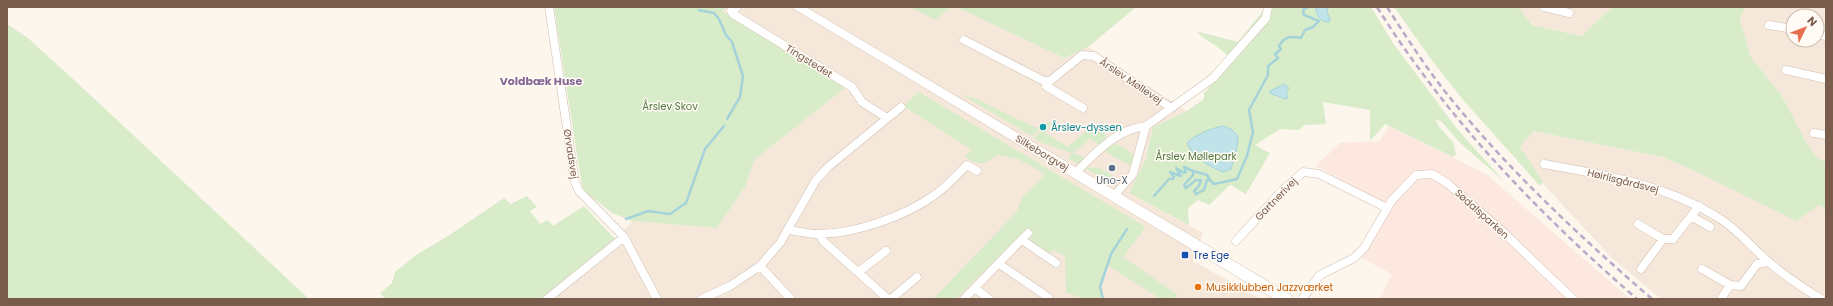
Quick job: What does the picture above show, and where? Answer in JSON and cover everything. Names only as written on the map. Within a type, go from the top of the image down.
[{"type":"main road","name":"Silkeborgvej","points":[[798,7],[1286,299]]},
{"type":"street","name":"Ørvadsvej","points":[[549,7],[575,182],[579,191],[586,200],[612,223],[624,237],[658,299]]},
{"type":"street","name":"Årslev Møllevej","points":[[1075,173],[1110,141],[1138,125],[1146,126],[1196,92],[1220,71],[1266,18],[1268,7]]},
{"type":"street","points":[[1544,7],[1569,13]]},
{"type":"street","name":"Tingstedet","points":[[736,8],[731,11],[733,14],[852,87],[862,102],[887,118]]},
{"type":"street","points":[[1769,25],[1785,28]]},
{"type":"street","points":[[964,40],[1044,81],[1050,80]]},
{"type":"street","name":"Årslev Møllevej","points":[[1050,80],[1082,56],[1094,56],[1171,108]]},
{"type":"street","points":[[1786,70],[1826,78]]},
{"type":"street","points":[[1050,80],[1046,86],[1083,108]]},
{"type":"street","points":[[704,299],[730,286],[760,266],[772,254],[788,230],[817,179],[828,167],[900,107]]},
{"type":"street","points":[[1114,196],[1133,174],[1146,126]]},
{"type":"street","points":[[1814,133],[1826,135]]},
{"type":"street","name":"Høiriisgårdsvej","points":[[1544,164],[1610,176],[1670,193],[1700,206],[1723,220],[1768,262],[1821,299]]},
{"type":"street","points":[[788,230],[820,235],[886,219],[913,209],[936,194],[967,165],[977,171]]},
{"type":"street","name":"Gartnerivej","points":[[1236,241],[1292,181],[1303,172],[1313,172],[1318,174],[1387,208]]},
{"type":"street","name":"Sødalsparken","points":[[1387,208],[1392,200],[1416,175],[1426,173],[1438,177],[1447,183],[1503,232],[1573,299]]},
{"type":"street","points":[[1638,224],[1663,238],[1673,239],[1700,206]]},
{"type":"street","points":[[1302,299],[1320,275],[1354,258],[1364,248],[1387,208]]},
{"type":"street","points":[[1691,216],[1710,227]]},
{"type":"street","points":[[964,299],[1028,233]]},
{"type":"street","points":[[820,235],[823,241],[890,299],[917,277]]},
{"type":"street","points":[[547,299],[624,237]]},
{"type":"street","points":[[1641,269],[1663,238]]},
{"type":"street","points":[[1022,240],[1056,264]]},
{"type":"street","points":[[858,272],[886,251]]},
{"type":"street","points":[[1702,270],[1730,285],[1741,286],[1757,264],[1768,262]]},
{"type":"street","points":[[999,264],[1048,297]]},
{"type":"street","points":[[760,266],[791,299]]},
{"type":"street","points":[[1721,299],[1730,285]]},
{"type":"street","points":[[974,288],[989,299]]},
{"type":"shaded area","points":[[727,7],[909,7],[935,20],[951,7],[956,7],[1064,58],[1088,47],[1187,111],[1153,127],[1146,159],[1129,193],[1203,233],[1193,261],[1261,299],[540,299],[618,237],[632,221],[717,228],[745,187],[754,160],[845,88],[721,11]]},
{"type":"shaded area","points":[[1515,7],[1612,7],[1583,36],[1533,25]]},
{"type":"shaded area","points":[[1745,7],[1826,7],[1826,163],[1816,156],[1806,142],[1782,96],[1750,56],[1740,18]]},
{"type":"shaded area","points":[[1389,126],[1486,174],[1630,299],[1380,298],[1392,274],[1361,258],[1392,207],[1316,166],[1340,143],[1380,141]]},
{"type":"shaded area","points":[[1532,131],[1662,157],[1693,170],[1819,205],[1826,210],[1826,299],[1661,299],[1611,257],[1536,176],[1520,147]]},
{"type":"green space","name":"Årslev Skov","points":[[554,7],[727,7],[722,11],[845,88],[754,160],[745,187],[717,228],[632,221],[612,213],[588,194],[582,187]]},
{"type":"green space","points":[[909,7],[951,7],[935,20]]},
{"type":"green space","points":[[956,7],[1136,7],[1088,47],[1064,58]]},
{"type":"green space","name":"Årslev Møllepark","points":[[1266,7],[1371,7],[1393,43],[1457,129],[1504,181],[1460,143],[1442,122],[1435,119],[1440,128],[1453,142],[1456,154],[1453,157],[1385,124],[1370,141],[1370,110],[1323,102],[1326,124],[1304,125],[1299,130],[1280,129],[1255,145],[1270,153],[1246,194],[1230,185],[1209,205],[1198,200],[1188,208],[1189,225],[1129,193],[1146,159],[1153,127],[1187,111],[1204,99],[1204,93],[1224,71],[1230,59],[1222,50],[1196,31],[1238,42]]},
{"type":"green space","points":[[1394,7],[1518,7],[1532,25],[1582,36],[1612,7],[1745,7],[1740,18],[1750,56],[1782,96],[1806,142],[1816,156],[1826,163],[1826,210],[1819,205],[1796,221],[1693,170],[1662,157],[1533,131],[1520,147],[1543,182],[1540,186],[1464,101],[1434,63]]},
{"type":"green space","points":[[7,24],[28,38],[309,299],[7,299]]},
{"type":"green space","points":[[919,92],[1146,227],[1123,257],[1178,295],[1173,299],[1161,299],[1107,265],[1101,287],[1102,299],[1084,299],[1066,292],[1065,256],[1053,250],[1049,254],[1029,241],[1033,235],[1025,230],[956,299],[933,299],[1016,213],[1022,197],[1045,174],[1020,160],[998,155],[989,161],[982,163],[974,162],[965,157],[972,150],[903,106]]},
{"type":"green space","points":[[962,95],[977,99],[1036,128],[1041,123],[1053,122],[1045,133],[1068,147],[1093,125],[1105,132],[1106,140],[1099,145],[1090,139],[1073,153],[1086,158],[1078,164],[1068,158],[1072,153],[1042,143],[1034,138],[1041,131],[1039,130],[1032,136]]},
{"type":"green space","points":[[1113,145],[1120,145],[1134,155],[1135,157],[1130,166],[1104,151]]},
{"type":"green space","points":[[1098,167],[1115,177],[1117,187],[1086,168]]},
{"type":"green space","points":[[527,196],[537,207],[530,211],[540,224],[548,220],[553,226],[584,206],[615,239],[540,299],[381,299],[384,297],[380,293],[392,283],[395,272],[416,255],[448,236],[504,198],[511,204]]},
{"type":"water","points":[[1316,7],[1328,7],[1327,12],[1330,19],[1329,22],[1323,21],[1319,18],[1316,12]]},
{"type":"water","points":[[1284,84],[1289,88],[1286,92],[1288,98],[1285,99],[1270,93],[1270,91]]},
{"type":"water","points":[[1223,126],[1231,129],[1238,136],[1237,148],[1231,169],[1223,172],[1197,157],[1187,143],[1194,137],[1204,132]]},
{"type":"waterway","points":[[1210,180],[1214,184],[1237,179],[1247,156],[1253,132],[1249,110],[1268,75],[1268,66],[1278,58],[1275,54],[1281,49],[1279,46],[1283,40],[1291,37],[1301,38],[1305,30],[1313,27],[1319,21],[1304,15],[1303,10],[1308,7]]},
{"type":"waterway","points":[[699,10],[714,13],[719,19],[726,35],[732,42],[743,76],[740,97],[727,119]]},
{"type":"waterway","points":[[626,219],[648,211],[670,214],[686,203],[705,149],[724,126]]},
{"type":"waterway","points":[[1154,196],[1169,179],[1173,179],[1174,177],[1170,172],[1181,176],[1176,168],[1184,173],[1186,172],[1184,167],[1193,171]]},
{"type":"waterway","points":[[1193,171],[1207,175],[1210,180]]},
{"type":"waterway","points":[[1193,171],[1193,175],[1184,185],[1186,188],[1196,180],[1201,180],[1199,186],[1194,191],[1196,194],[1204,190],[1207,180],[1210,180]]},
{"type":"waterway","points":[[1103,299],[1100,287],[1111,254],[1127,229]]},
{"type":"railway","points":[[1377,7],[1433,88],[1496,163],[1564,233],[1637,299]]},
{"type":"railway","points":[[1387,7],[1414,49],[1443,89],[1491,146],[1569,225],[1652,299]]},
{"type":"place","name":"Årslev-dyssen","points":[[1043,127]]},
{"type":"place","name":"Uno-X","points":[[1112,168]]},
{"type":"place","name":"Tre Ege","points":[[1185,255]]},
{"type":"place","name":"Musikklubben Jazzværket","points":[[1198,287]]},
{"type":"district","name":"Voldbæk Huse","points":[[541,81]]}]
